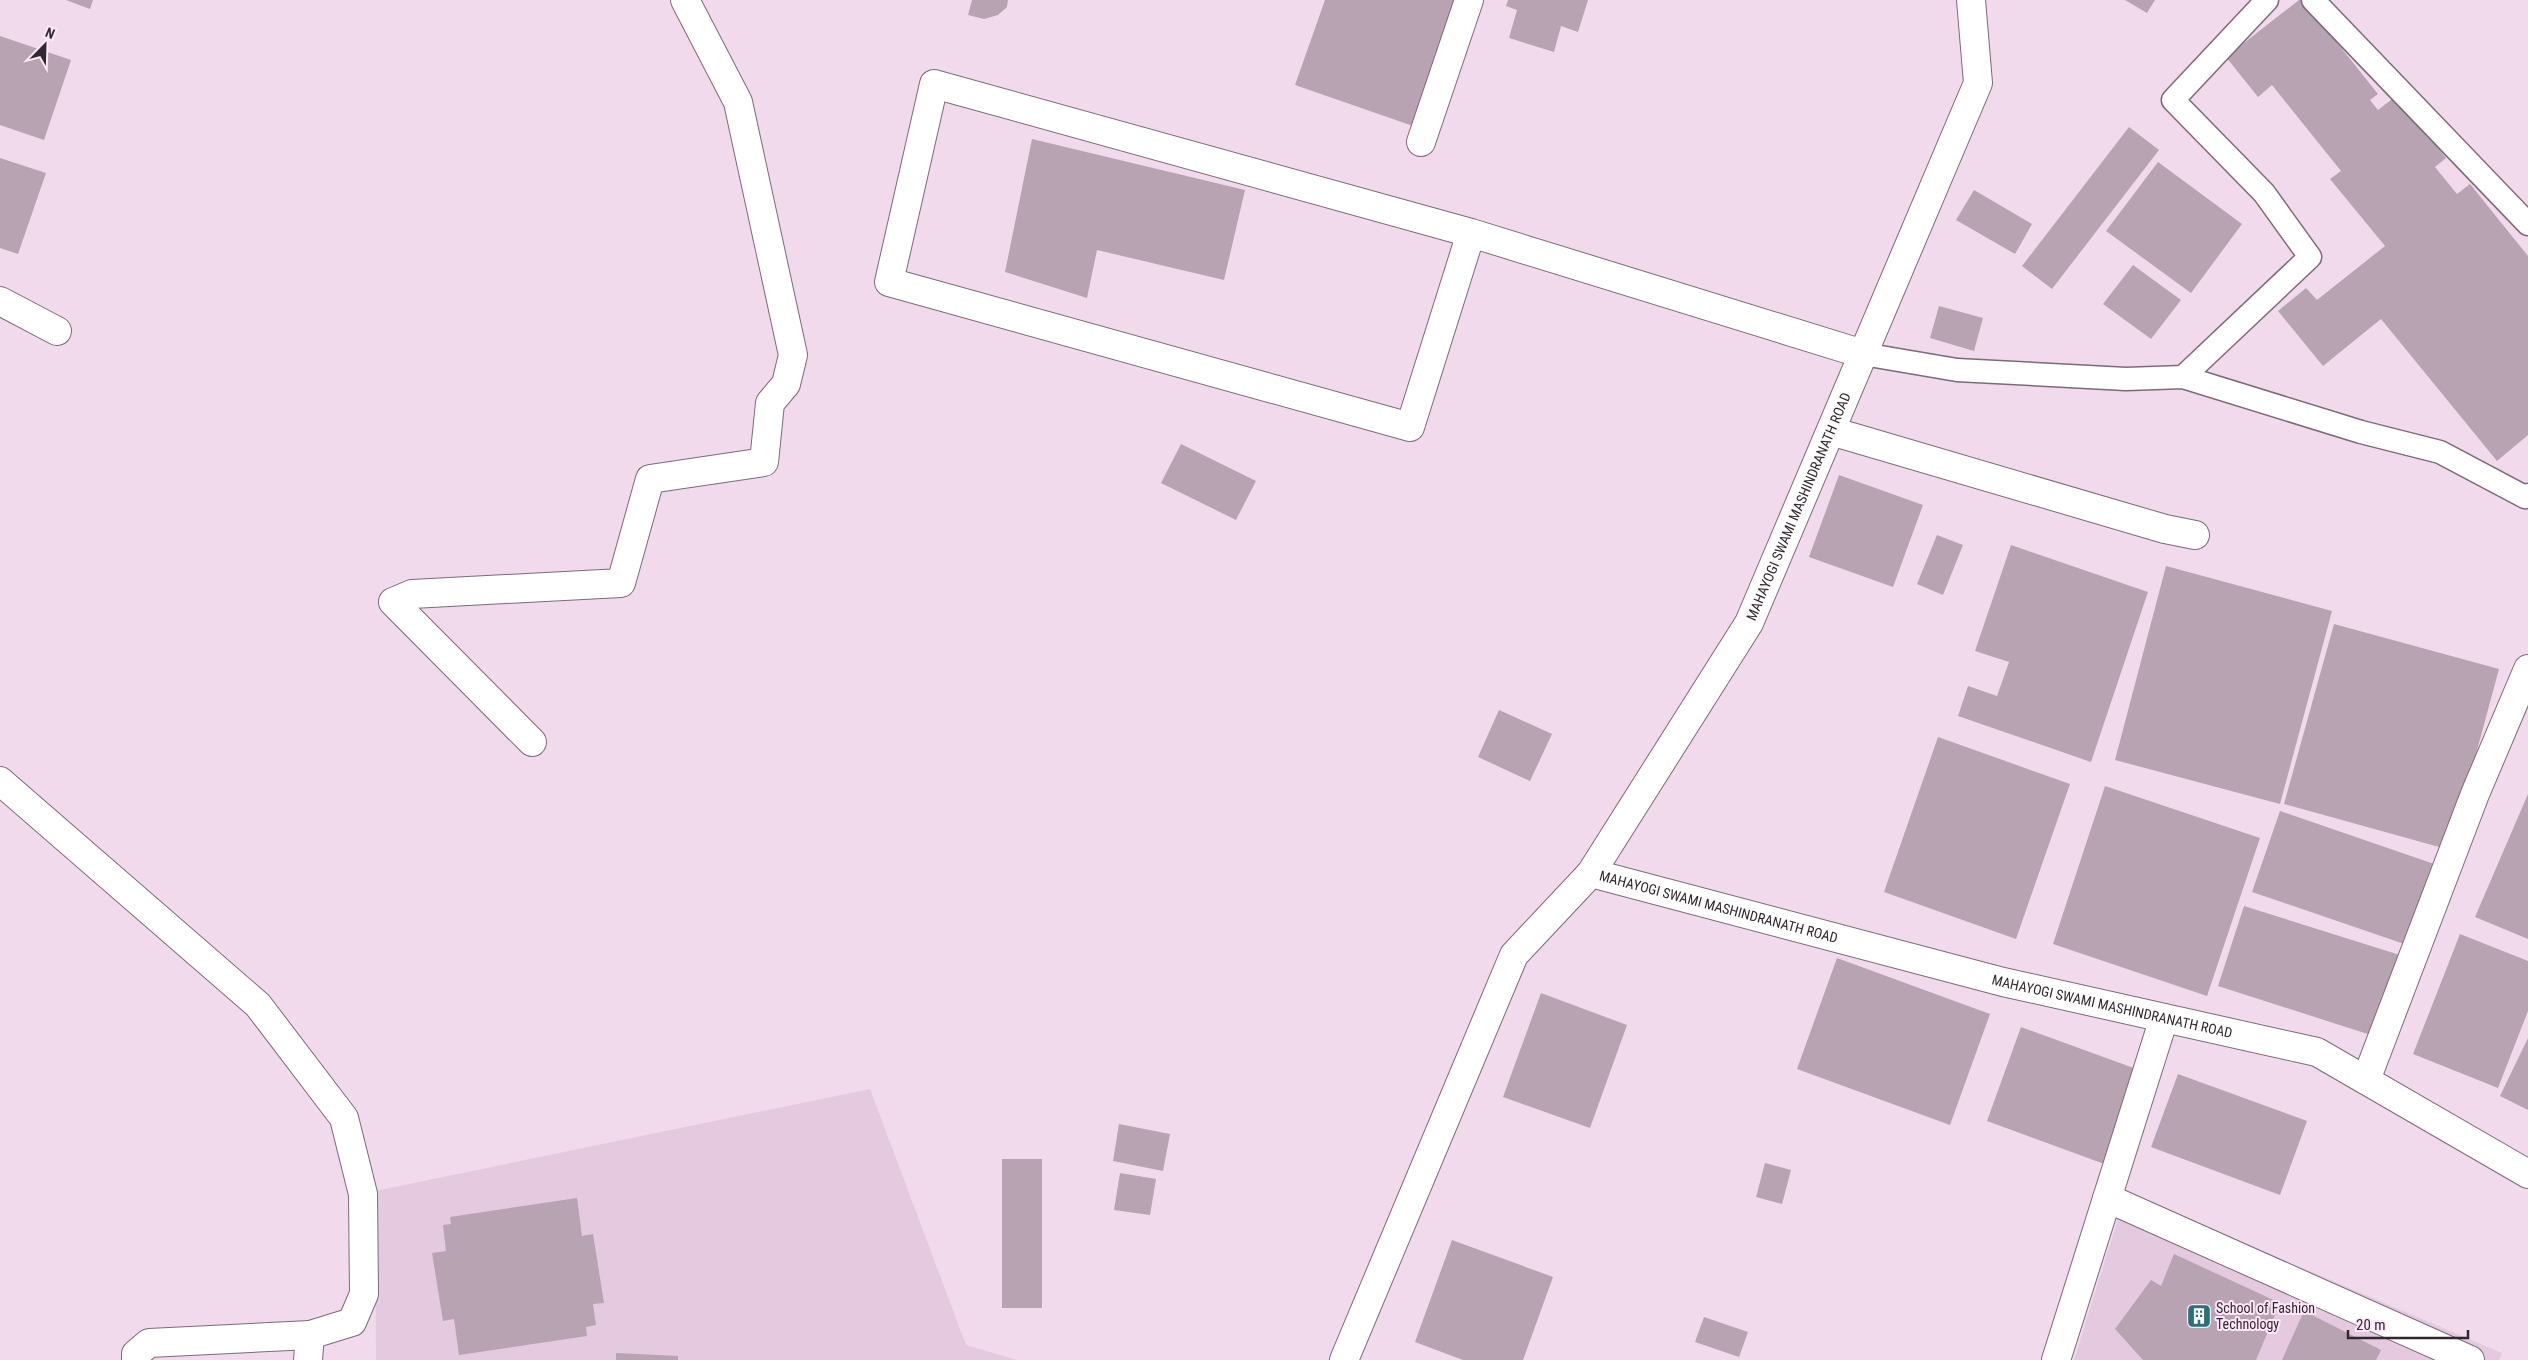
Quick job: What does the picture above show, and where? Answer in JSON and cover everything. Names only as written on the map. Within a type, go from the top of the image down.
[{"type":"street","points":[[532,742],[393,602],[412,594],[621,583],[650,479],[764,462],[770,403],[786,384],[793,355],[738,102],[685,0]]},
{"type":"street","points":[[1421,142],[1469,0]]},
{"type":"street","name":"MAHAYOGI SWAMI MASHINDRANATH ROAD","points":[[1971,0],[1978,83],[1749,623],[1591,873],[2003,982],[2317,1052],[2528,1174]]},
{"type":"street","points":[[1471,233],[1410,427],[889,282],[934,84],[1471,233],[1863,354]]},
{"type":"street","points":[[0,301],[57,331]]},
{"type":"street","points":[[1831,431],[2165,529],[2195,535]]},
{"type":"street","points":[[2366,1080],[2475,794],[2528,669]]},
{"type":"street","points":[[0,781],[258,1005],[344,1118],[363,1194],[364,1294],[352,1322],[309,1347],[149,1343],[136,1354],[136,1360]]},
{"type":"street","points":[[1344,1360],[1514,955],[1591,873]]},
{"type":"street","points":[[2056,1360],[2164,1018]]},
{"type":"street","points":[[2107,1198],[2470,1360]]},
{"type":"lane","points":[[2183,377],[2310,258],[2264,193],[2173,100],[2267,0]]},
{"type":"lane","points":[[2312,0],[2528,224]]},
{"type":"lane","points":[[1863,354],[1957,370],[2126,379],[2183,377],[2361,432],[2440,452],[2525,496],[2528,495]]},
{"type":"shaded area","points":[[870,1089],[966,1345],[1017,1360],[376,1360],[375,1191]]},
{"type":"shaded area","points":[[2126,1193],[2502,1353],[2499,1360],[2074,1360]]},
{"type":"building","points":[[66,0],[93,0],[90,9]]},
{"type":"building","points":[[972,0],[1008,0],[1007,7],[998,15],[984,19],[968,15]]},
{"type":"building","points":[[1325,0],[1456,0],[1413,126],[1295,85]]},
{"type":"building","points":[[1508,0],[1588,0],[1578,32],[1561,26],[1554,52],[1509,38],[1517,10],[1506,6]]},
{"type":"building","points":[[2125,0],[2155,0],[2147,13]]},
{"type":"building","points":[[2299,0],[2303,0],[2378,94],[2370,100],[2378,110],[2396,96],[2446,158],[2435,167],[2457,194],[2470,184],[2528,256],[2528,435],[2497,461],[2381,319],[2323,366],[2278,311],[2306,288],[2317,300],[2385,246],[2330,179],[2341,171],[2272,85],[2258,97],[2226,57]]},
{"type":"building","points":[[0,36],[71,60],[44,140],[0,125]]},
{"type":"building","points":[[2129,127],[2159,150],[2052,289],[2022,266]]},
{"type":"building","points":[[1032,139],[1245,190],[1224,280],[1097,250],[1087,298],[1005,272]]},
{"type":"building","points":[[0,158],[46,173],[18,254],[0,248]]},
{"type":"building","points":[[2158,162],[2242,224],[2191,293],[2106,231]]},
{"type":"building","points":[[1974,190],[2032,224],[2015,254],[1956,220]]},
{"type":"building","points":[[2133,265],[2181,300],[2151,339],[2103,304]]},
{"type":"building","points":[[1939,306],[1983,318],[1974,351],[1930,338]]},
{"type":"building","points":[[1181,444],[1256,481],[1236,520],[1161,483]]},
{"type":"building","points":[[1839,475],[1923,505],[1893,587],[1809,557]]},
{"type":"building","points":[[1937,535],[1963,545],[1943,595],[1917,584]]},
{"type":"building","points":[[2011,545],[2148,592],[2091,762],[1958,716],[1968,686],[1997,696],[2009,662],[1975,651]]},
{"type":"building","points":[[2166,566],[2332,611],[2280,804],[2115,760]]},
{"type":"building","points":[[2334,624],[2499,669],[2450,850],[2284,804]]},
{"type":"building","points":[[1499,710],[1552,734],[1530,781],[1478,757]]},
{"type":"building","points":[[1938,737],[2070,784],[2016,939],[1884,892]]},
{"type":"building","points":[[2105,786],[2260,838],[2207,996],[2053,944]]},
{"type":"building","points":[[2528,794],[2528,939],[2475,917]]},
{"type":"building","points":[[2280,811],[2440,866],[2413,947],[2252,892]]},
{"type":"building","points":[[2244,906],[2403,956],[2377,1037],[2218,986]]},
{"type":"building","points":[[2460,934],[2528,961],[2528,1011],[2498,1088],[2413,1054]]},
{"type":"building","points":[[1837,958],[1990,1014],[1950,1125],[1797,1069]]},
{"type":"building","points":[[1541,993],[1627,1025],[1590,1128],[1503,1097]]},
{"type":"building","points":[[2021,1027],[2142,1071],[2107,1165],[1987,1121]]},
{"type":"building","points":[[2528,1038],[2528,1110],[2500,1096]]},
{"type":"building","points":[[2178,1074],[2307,1121],[2280,1195],[2151,1147]]},
{"type":"building","points":[[1119,1124],[1170,1134],[1163,1171],[1113,1161]]},
{"type":"building","points":[[1002,1159],[1042,1159],[1042,1308],[1002,1308]]},
{"type":"building","points":[[1765,1163],[1791,1170],[1782,1204],[1756,1197]]},
{"type":"building","points":[[1120,1173],[1156,1179],[1150,1215],[1114,1210]]},
{"type":"building","points":[[577,1198],[582,1236],[593,1234],[604,1303],[593,1304],[596,1325],[586,1327],[587,1336],[459,1355],[454,1319],[443,1321],[432,1253],[446,1251],[443,1225],[451,1224],[450,1217]]},
{"type":"building","points":[[1452,1240],[1553,1277],[1523,1360],[1463,1360],[1415,1342]]},
{"type":"building","name":"School of Fashion Technology","points":[[2174,1254],[2280,1303],[2256,1360],[2143,1360],[2115,1329],[2151,1280],[2161,1286]]},
{"type":"building","name":"School of Fashion Technology","points":[[2304,1311],[2381,1350],[2376,1360],[2282,1360]]},
{"type":"building","points":[[1704,1317],[1748,1332],[1739,1357],[1695,1342]]},
{"type":"building","points":[[616,1353],[678,1356],[678,1360],[616,1360]]},
{"type":"place","name":"School of Fashion Technology","points":[[2199,1316]]}]
